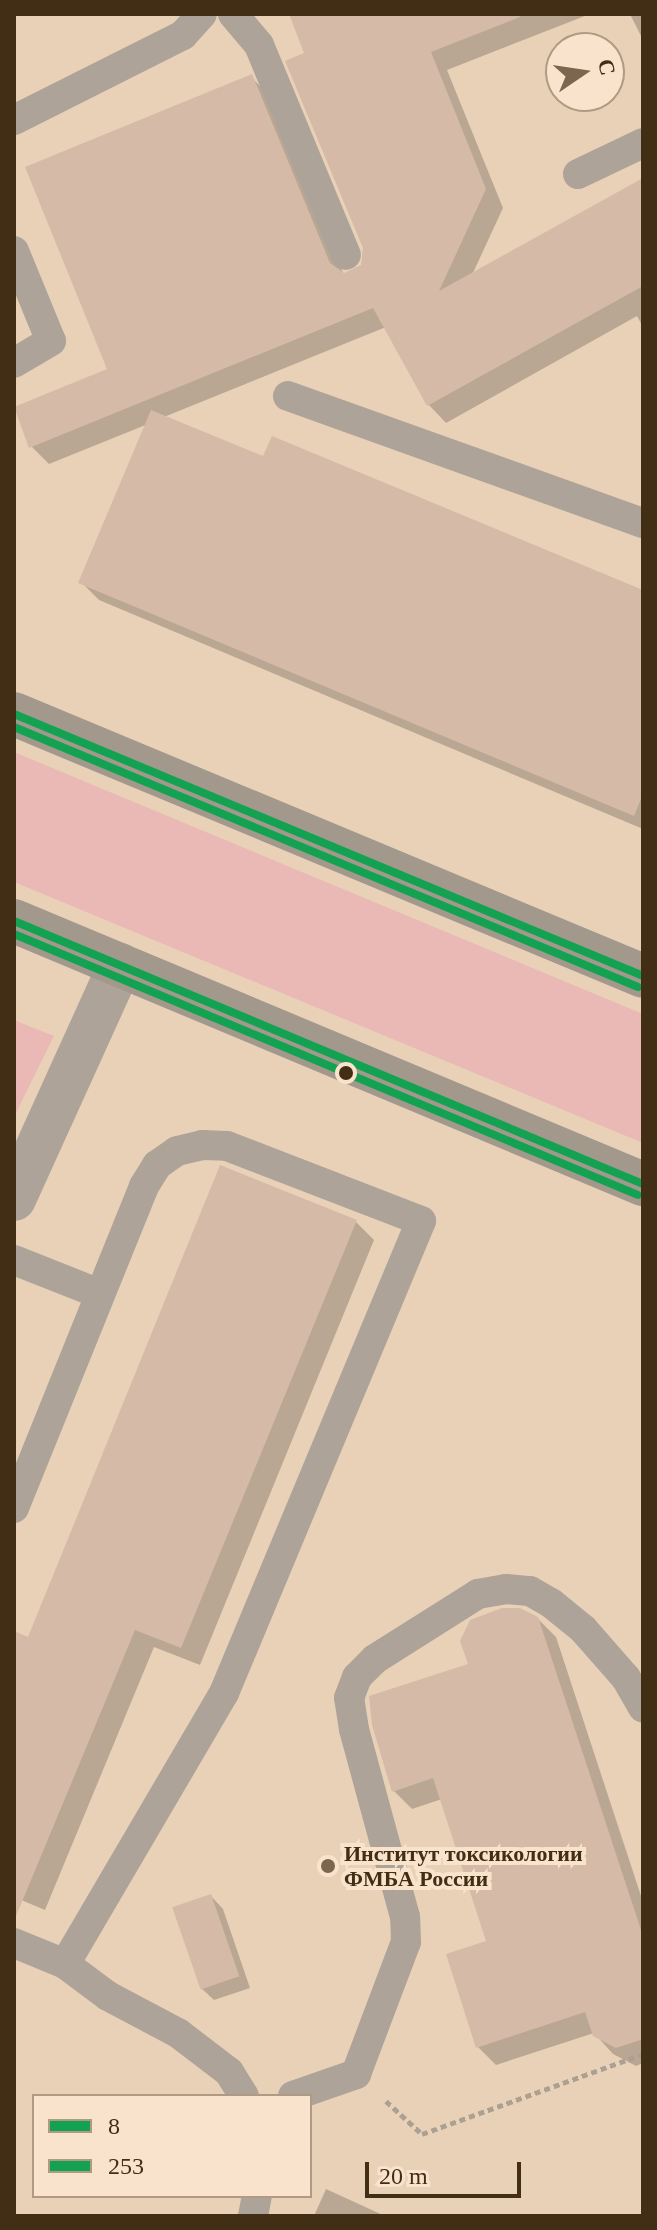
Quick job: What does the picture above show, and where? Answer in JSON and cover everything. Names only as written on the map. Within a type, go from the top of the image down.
[{"type":"street","points":[[14,714],[643,976]]},
{"type":"street","points":[[14,921],[643,1184]]},
{"type":"street","points":[[14,1199],[120,965]]},
{"type":"lane","points":[[14,120],[183,35],[202,14]]},
{"type":"lane","points":[[233,14],[259,45],[346,255]]},
{"type":"lane","points":[[578,174],[643,143]]},
{"type":"lane","points":[[14,251],[51,341],[14,363]]},
{"type":"lane","points":[[288,396],[643,523]]},
{"type":"lane","points":[[14,1508],[144,1186],[157,1165],[177,1151],[202,1145],[227,1146],[421,1221],[224,1693],[65,1964]]},
{"type":"lane","points":[[14,1260],[100,1294]]},
{"type":"lane","points":[[299,2094],[356,2074],[406,1942],[405,1917],[354,1729],[349,1698],[357,1677],[375,1659],[478,1594],[506,1589],[530,1591],[551,1603],[583,1629],[626,1678],[643,1707]]},
{"type":"lane","points":[[14,1943],[65,1964],[108,1996],[178,2033],[229,2072],[243,2094]]},
{"type":"path","points":[[356,2074],[422,2134],[643,2054]]},
{"type":"shaded area","points":[[14,752],[643,1014],[643,1143],[14,882]]},
{"type":"shaded area","points":[[14,1020],[54,1036],[14,1117]]},
{"type":"building","points":[[289,14],[520,14],[520,17],[431,52],[486,189],[439,291],[643,178],[643,286],[427,406],[373,308],[29,448],[14,407],[107,369],[25,167],[252,74],[330,263],[344,273],[361,265],[363,248],[285,61],[304,53]]},
{"type":"building","points":[[151,410],[263,456],[272,436],[643,590],[643,794],[634,816],[78,583]]},
{"type":"building","points":[[220,1165],[357,1220],[181,1648],[135,1630],[14,1921],[14,1631],[28,1637]]},
{"type":"building","points":[[502,1608],[520,1608],[538,1617],[643,1936],[643,2039],[616,2048],[593,2036],[585,2012],[476,2048],[446,1954],[486,1941],[433,1778],[392,1792],[372,1725],[369,1696],[468,1664],[460,1641],[470,1620]]},
{"type":"building","points":[[211,1894],[239,1976],[201,1990],[172,1907]]},
{"type":"transit line","name":"8","points":[[14,714],[643,976]]},
{"type":"transit line","name":"253","points":[[14,727],[638,987]]},
{"type":"transit line","name":"8","points":[[14,921],[643,1184]]},
{"type":"transit line","name":"253","points":[[14,934],[638,1195]]},
{"type":"place","name":"Институт токсикологии ФМБА России","points":[[328,1866]]}]
